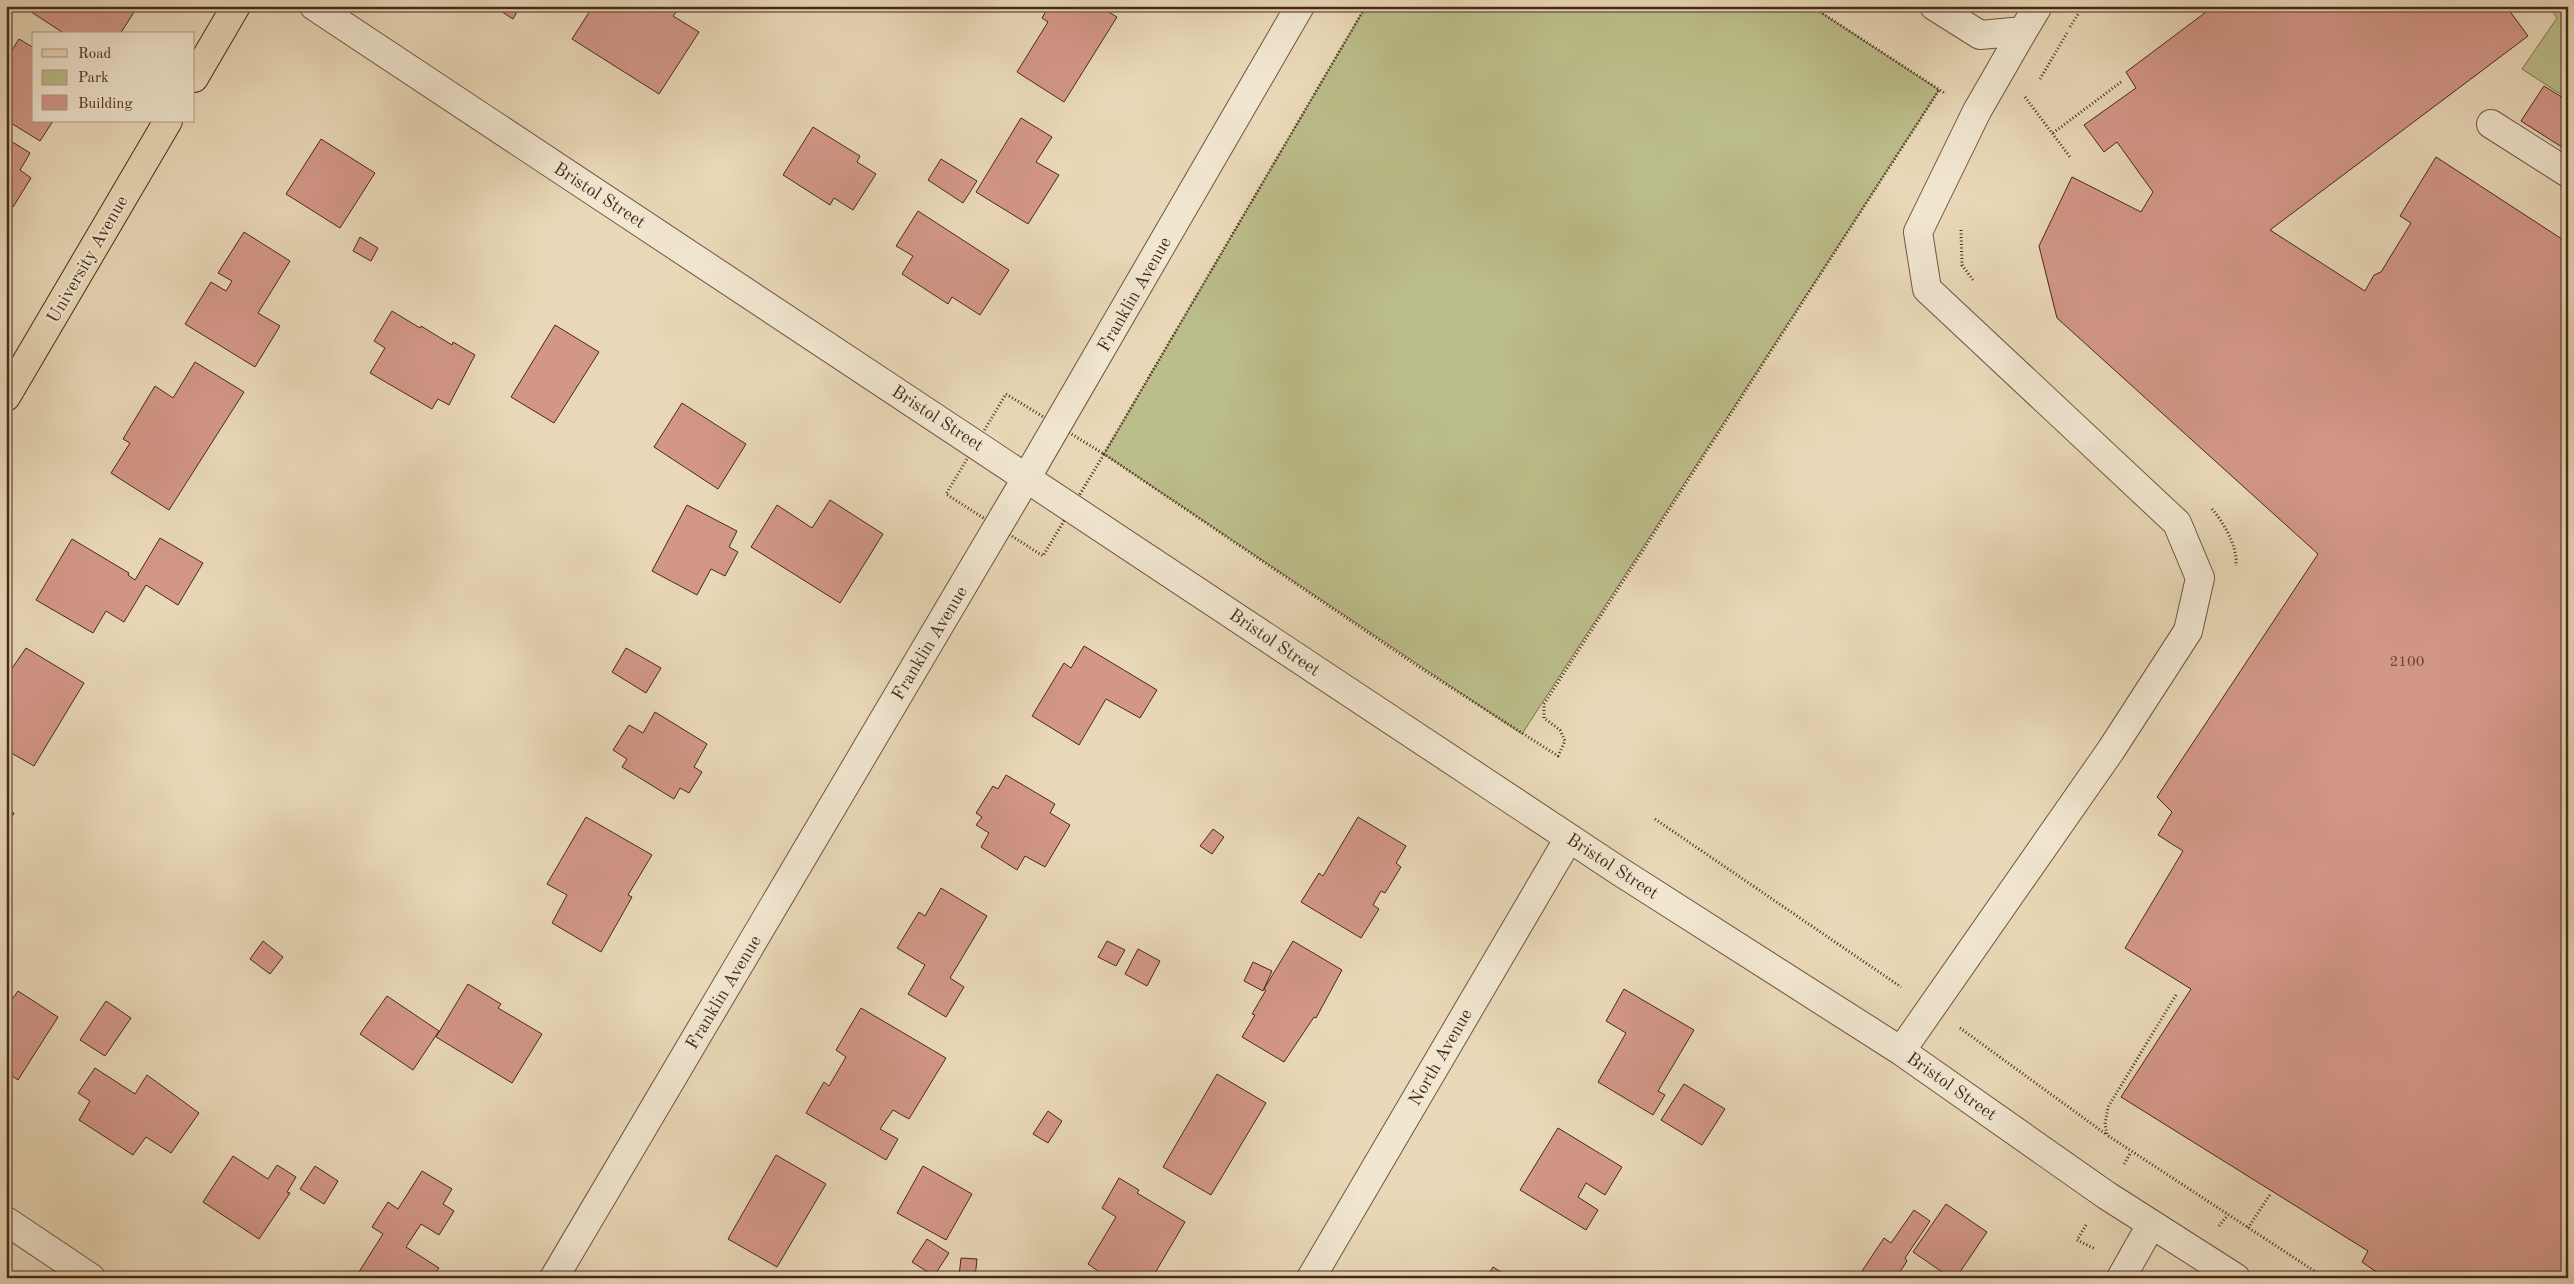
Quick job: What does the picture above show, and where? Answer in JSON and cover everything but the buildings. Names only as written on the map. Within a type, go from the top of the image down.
[{"type":"main road","points":[[195,76],[236,6]]},
{"type":"main road","name":"University Avenue","points":[[6,397],[167,122]]},
{"type":"street","name":"Bristol Street","points":[[314,6],[1028,477],[1569,838],[1901,1051],[2151,1225],[2236,1278]]},
{"type":"street","name":"Franklin Avenue","points":[[554,1278],[1028,477],[1300,6]]},
{"type":"street","points":[[1934,6],[1980,35],[2023,31]]},
{"type":"street","points":[[1901,1051],[2111,750],[2188,631],[2200,578],[2177,523],[1927,289],[1918,232],[1977,111],[2038,6]]},
{"type":"street","points":[[2491,124],[2568,174]]},
{"type":"street","name":"North Avenue","points":[[1311,1278],[1569,838]]},
{"type":"street","points":[[6,1221],[91,1278]]},
{"type":"street","points":[[2121,1278],[2151,1225]]},
{"type":"path","points":[[1366,6],[1104,454],[1416,665],[1558,756],[1566,741],[1560,730],[1544,718],[1544,704],[1938,90]]},
{"type":"path","points":[[2053,134],[2120,82]]},
{"type":"path","points":[[2025,97],[2070,157]]},
{"type":"path","points":[[1964,222],[1960,231],[1962,266],[1976,284]]},
{"type":"path","points":[[2211,508],[2222,520],[2237,557],[2235,574]]},
{"type":"path","points":[[1655,819],[1961,1029],[2107,1136],[2325,1278]]},
{"type":"path","points":[[2107,1136],[2104,1124],[2108,1107],[2176,995]]},
{"type":"path","points":[[1961,1029],[1966,1021]]},
{"type":"path","points":[[2248,1228],[2271,1193]]},
{"type":"green space","points":[[1366,6],[1811,6],[1939,90],[1522,734],[1104,454]]},
{"type":"green space","points":[[2549,6],[2568,6],[2568,99],[2522,69],[2557,18]]}]
